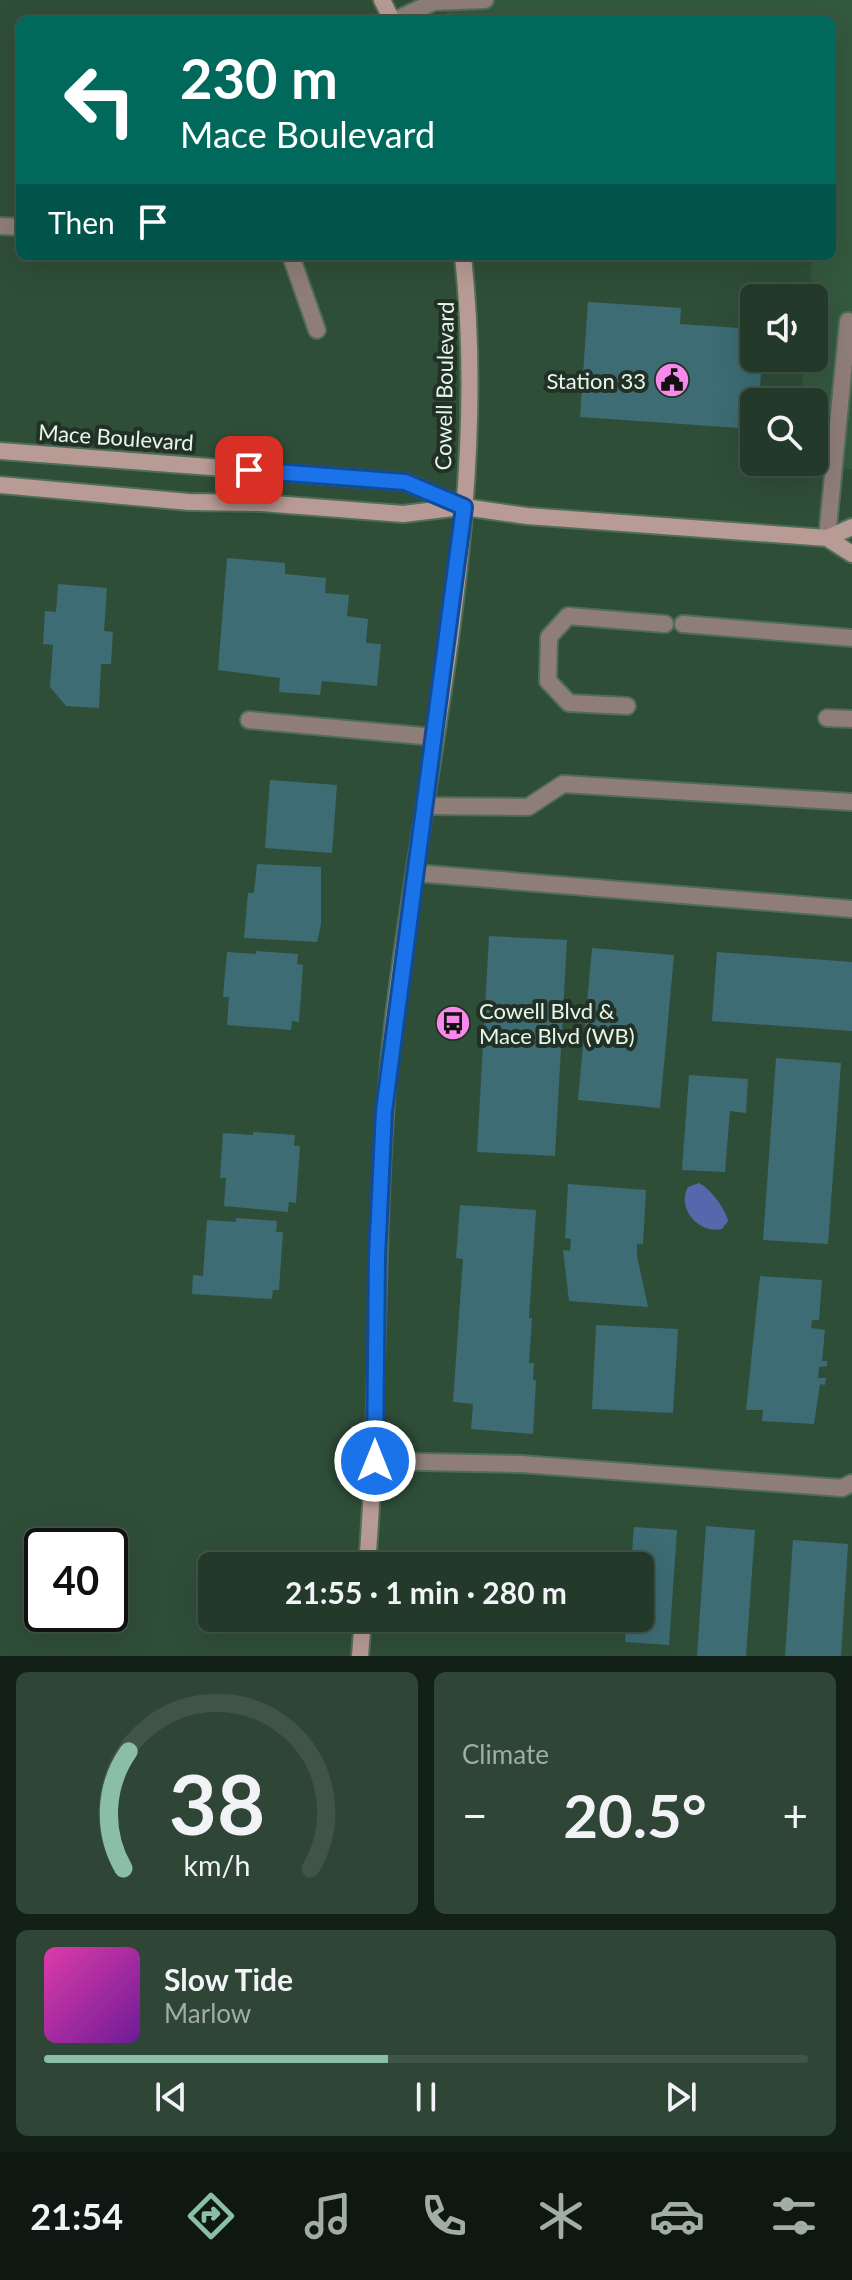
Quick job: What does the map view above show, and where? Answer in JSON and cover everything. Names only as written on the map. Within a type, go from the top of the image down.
[{"type":"street","points":[[403,16],[434,2],[485,0]]},
{"type":"street","points":[[292,260],[317,330]]},
{"type":"street","name":"Cowell Boulevard","points":[[368,1552],[375,1461],[377,1257],[384,1111],[464,507],[470,325],[463,260]]},
{"type":"street","points":[[827,538],[848,321]]},
{"type":"street","name":"Mace Boulevard","points":[[0,451],[405,482],[464,507],[547,519],[827,538],[852,527]]},
{"type":"street","name":"Mace Boulevard","points":[[0,485],[189,502],[261,503],[403,514],[464,507]]},
{"type":"street","name":"Mace Boulevard","points":[[827,538],[852,554]]},
{"type":"street","points":[[627,706],[569,703],[548,681],[549,637],[568,616],[665,624]]},
{"type":"street","points":[[683,624],[852,638]]},
{"type":"street","points":[[827,718],[852,719]]},
{"type":"street","points":[[249,720],[434,737]]},
{"type":"street","points":[[424,806],[528,807],[563,784],[852,802]]},
{"type":"street","points":[[415,873],[852,909]]},
{"type":"street","points":[[375,1461],[536,1465],[842,1488],[852,1483]]},
{"type":"street","points":[[360,1656],[362,1632]]},
{"type":"shaded area","points":[[440,0],[852,0],[852,469],[828,468],[828,388],[802,388],[803,372],[828,372],[828,284],[810,284],[812,260],[836,260],[836,16],[448,16]]},
{"type":"water","points":[[699,1183],[724,1211],[728,1221],[722,1229],[705,1228],[687,1211],[685,1195],[688,1187]]},
{"type":"building","name":"Station 33","points":[[588,302],[681,308],[680,324],[740,328],[740,372],[761,372],[760,388],[740,388],[740,428],[580,417]]},
{"type":"building","points":[[227,558],[285,563],[285,574],[326,578],[325,593],[349,595],[347,616],[368,619],[366,643],[381,644],[377,686],[322,681],[320,695],[279,692],[280,678],[218,670]]},
{"type":"building","points":[[58,584],[107,588],[104,631],[113,632],[111,664],[101,664],[99,708],[66,706],[50,687],[53,645],[43,644],[45,611],[56,612]]},
{"type":"building","points":[[270,780],[337,785],[332,853],[265,848]]},
{"type":"building","points":[[257,864],[321,867],[321,924],[317,942],[244,938],[248,893],[254,893]]},
{"type":"building","points":[[489,936],[567,940],[555,1156],[477,1152]]},
{"type":"building","points":[[592,948],[674,955],[660,1108],[578,1100]]},
{"type":"building","points":[[256,951],[298,954],[297,964],[303,965],[299,1022],[292,1021],[291,1030],[227,1025],[229,997],[223,997],[227,952],[256,954]]},
{"type":"building","points":[[717,952],[852,962],[852,1031],[712,1021]]},
{"type":"building","points":[[776,1058],[841,1063],[828,1244],[763,1240]]},
{"type":"building","points":[[689,1075],[748,1079],[746,1113],[730,1111],[725,1172],[682,1170]]},
{"type":"building","points":[[253,1132],[295,1135],[294,1146],[300,1146],[296,1203],[289,1202],[288,1212],[224,1206],[226,1178],[220,1178],[223,1133],[253,1135]]},
{"type":"building","points":[[568,1184],[646,1190],[643,1244],[637,1244],[637,1256],[648,1307],[569,1301],[563,1250],[570,1251],[571,1239],[565,1238]]},
{"type":"building","points":[[460,1205],[536,1210],[529,1318],[532,1318],[529,1363],[534,1363],[533,1380],[536,1380],[533,1434],[471,1429],[473,1404],[453,1402],[463,1259],[456,1258]]},
{"type":"building","points":[[236,1218],[277,1221],[276,1232],[283,1232],[279,1290],[273,1290],[272,1299],[192,1294],[193,1275],[203,1276],[207,1220],[236,1222]]},
{"type":"building","points":[[760,1276],[822,1280],[819,1320],[812,1320],[811,1328],[825,1330],[822,1361],[827,1361],[827,1366],[819,1367],[818,1378],[826,1378],[825,1385],[820,1384],[814,1424],[762,1421],[763,1410],[746,1410]]},
{"type":"building","points":[[596,1325],[678,1329],[673,1413],[592,1409]]},
{"type":"building","points":[[706,1526],[755,1530],[746,1656],[697,1656]]},
{"type":"building","points":[[634,1527],[677,1530],[669,1645],[625,1642],[626,1632],[654,1632],[654,1552],[632,1552]]},
{"type":"building","points":[[793,1540],[848,1544],[841,1656],[785,1656]]},
{"type":"place","name":"Station 33","points":[[672,380]]},
{"type":"place","name":"Cowell Blvd & Mace Blvd (WB)","points":[[453,1023]]},
{"type":"route","points":[[249,470],[405,482],[464,507],[384,1111],[377,1257],[375,1461]]}]
